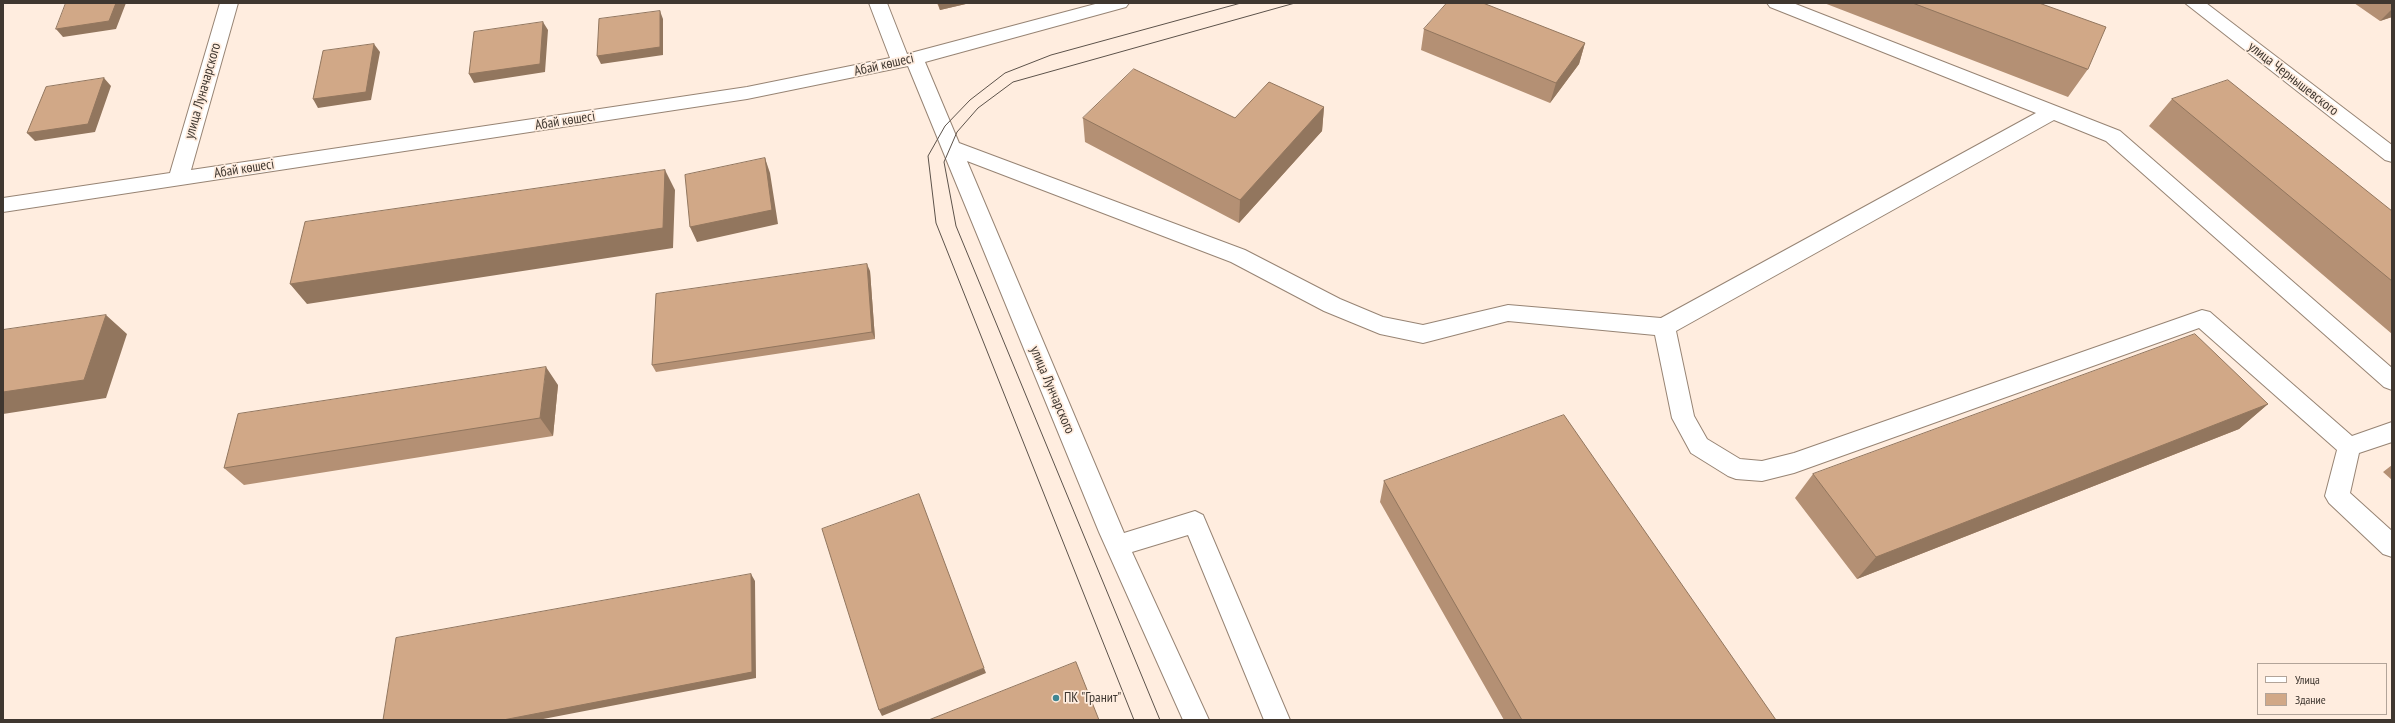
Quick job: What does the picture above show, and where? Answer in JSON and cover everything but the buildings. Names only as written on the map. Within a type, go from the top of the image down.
[{"type":"street","name":"улица Луначарского","points":[[178,180],[229,3]]},
{"type":"street","points":[[878,3],[907,60]]},
{"type":"street","name":"Абай көшесі","points":[[3,205],[178,180],[747,93],[907,60],[1120,3]]},
{"type":"street","points":[[1776,3],[2113,136],[2392,380]]},
{"type":"street","name":"улица Чернышевского","points":[[2194,3],[2392,155]]},
{"type":"street","name":"улица Лунчарского","points":[[907,60],[950,147],[1118,546],[1196,720]]},
{"type":"street","points":[[950,147],[1238,256],[1332,305],[1380,325],[1423,334],[1508,313],[1664,327],[2053,112]]},
{"type":"street","points":[[1664,327],[1683,418],[1699,446],[1736,469],[1762,471],[1794,463],[2202,318],[2349,447]]},
{"type":"street","points":[[2349,447],[2392,432]]},
{"type":"street","points":[[2349,447],[2338,496],[2392,546]]},
{"type":"street","points":[[1118,546],[1195,522],[1278,720]]},
{"type":"tram line","points":[[1134,720],[936,223],[928,156],[945,126],[970,100],[1005,73],[1051,55],[1241,3]]},
{"type":"tram line","points":[[1160,720],[956,226],[944,162],[957,132],[978,108],[1013,82],[1295,3]]},
{"type":"place","name":"ПК \"Гранит\"","points":[[1056,698]]}]
